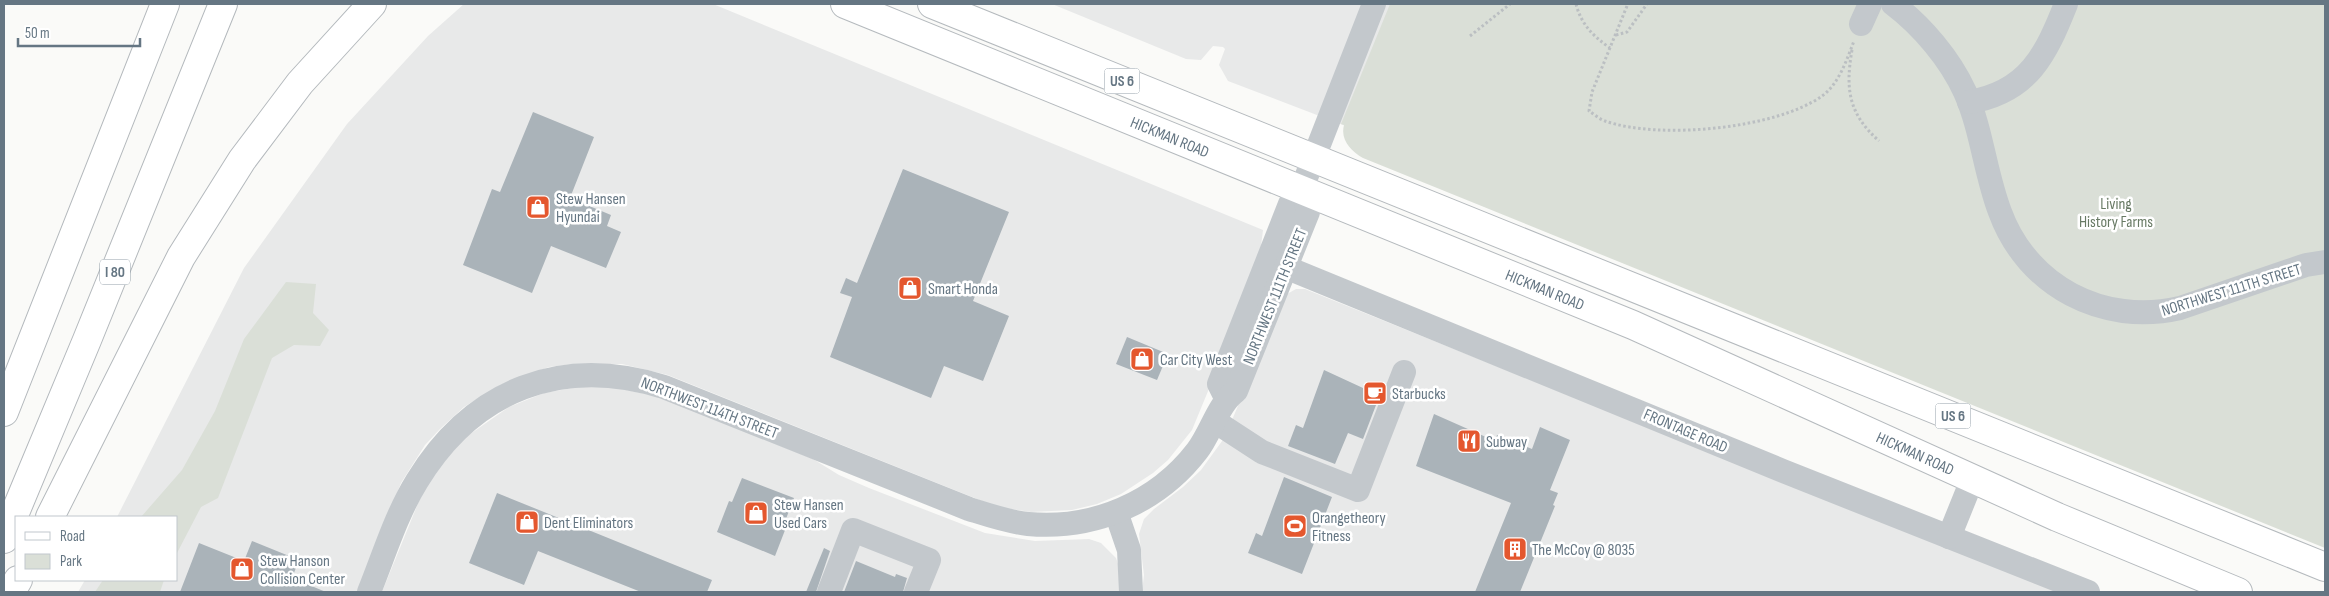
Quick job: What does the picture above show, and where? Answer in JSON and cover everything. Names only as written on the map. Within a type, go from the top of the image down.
[{"type":"main road","points":[[4,412],[165,4]]},
{"type":"main road","name":"I 80","points":[[4,539],[223,4]]},
{"type":"main road","points":[[51,516],[181,257],[242,160],[300,84],[372,4]]},
{"type":"main road","name":"HICKMAN ROAD","points":[[845,4],[1302,188],[1633,325],[1972,480],[2238,592]]},
{"type":"main road","name":"HICKMAN ROAD","points":[[932,4],[2325,567]]},
{"type":"main road","points":[[11,592],[17,581]]},
{"type":"street","name":"NORTHWEST 111TH STREET","points":[[1226,398],[1219,384],[1290,204],[1302,188],[1374,4]]},
{"type":"street","name":"NORTHWEST 111TH STREET","points":[[1893,4],[1922,31],[1958,77],[1977,123],[1999,210],[2014,242],[2042,275],[2058,288],[2087,303],[2117,311],[2159,312],[2180,308],[2306,265],[2325,262]]},
{"type":"street","points":[[1969,102],[1978,101],[2015,84],[2031,70],[2047,50],[2066,4]]},
{"type":"street","name":"NORTHWEST 111TH STREET","points":[[1116,512],[1136,504],[1158,489],[1188,462],[1205,441],[1216,422],[1226,398],[1236,391],[1308,212],[1302,188]]},
{"type":"street","name":"FRONTAGE ROAD","points":[[1285,267],[2088,592]]},
{"type":"street","points":[[1216,422],[1262,452],[1358,490],[1404,372]]},
{"type":"street","name":"NORTHWEST 114TH STREET","points":[[369,592],[416,483],[448,439],[468,420],[508,395],[528,386],[561,377],[582,374],[626,376],[664,387],[969,509],[1002,519],[1028,524],[1052,525],[1081,521],[1116,512]]},
{"type":"street","points":[[1949,537],[1972,480]]},
{"type":"street","points":[[1116,512],[1129,550],[1131,592]]},
{"type":"street","points":[[829,592],[854,530],[929,560],[916,592]]},
{"type":"path","points":[[1470,36],[1510,4]]},
{"type":"path","points":[[1576,4],[1579,15],[1592,36],[1610,48]]},
{"type":"path","points":[[1615,36],[1627,32],[1647,4]]},
{"type":"path","points":[[1627,6],[1592,92],[1589,111],[1604,120],[1648,129],[1689,130],[1753,123],[1803,108],[1824,95],[1844,68],[1856,34],[1848,78],[1850,98],[1863,126],[1879,141]]},
{"type":"shaded area","points":[[464,4],[713,4],[1263,230],[1261,246],[1246,299],[1192,430],[1168,460],[1153,473],[1121,494],[1097,504],[1072,510],[1031,512],[999,507],[982,501],[668,375],[622,364],[572,364],[549,367],[500,385],[464,407],[425,445],[401,483],[357,592],[78,592],[84,581],[178,581],[178,516],[118,516],[244,268],[347,124],[428,36]]},
{"type":"shaded area","points":[[1052,4],[1409,4],[1356,130],[1228,81],[1219,65],[1225,49],[1223,47],[1213,46],[1201,60],[1186,59]]},
{"type":"shaded area","points":[[1296,289],[1305,289],[2058,592],[1142,592],[1144,575],[1139,534],[1144,519],[1201,470],[1225,437],[1281,302],[1287,294]]},
{"type":"shaded area","points":[[579,387],[612,387],[660,397],[813,459],[839,475],[869,488],[985,533],[1035,541],[1089,539],[1101,543],[1116,558],[1119,567],[1120,592],[382,592],[419,501],[432,476],[463,439],[509,407],[544,393]]},
{"type":"green space","name":"Living History Farms","points":[[1390,4],[2325,4],[2325,548],[1363,158],[1354,152],[1345,140],[1344,125],[1341,124]]},
{"type":"green space","points":[[286,282],[316,284],[313,313],[329,330],[320,346],[294,345],[272,358],[218,498],[201,507],[178,551],[178,516],[142,516],[182,470],[215,411],[244,339]]},
{"type":"green space","points":[[102,581],[164,581],[160,592],[95,592]]},
{"type":"building","name":"Stew Hansen Hyundai","points":[[533,112],[594,137],[570,198],[611,215],[607,226],[621,232],[606,268],[551,246],[532,293],[463,265],[492,189],[500,192]]},
{"type":"building","name":"Smart Honda","points":[[903,169],[1009,212],[973,301],[1009,316],[983,381],[944,366],[931,398],[830,357],[852,297],[840,293],[846,278],[857,283]]},
{"type":"building","name":"Car City West","points":[[1127,337],[1168,354],[1157,380],[1116,364]]},
{"type":"building","points":[[1324,370],[1363,388],[1364,385],[1381,392],[1363,439],[1348,433],[1335,464],[1288,446],[1296,425],[1303,428]]},
{"type":"building","points":[[1434,414],[1495,441],[1497,435],[1532,449],[1540,427],[1570,440],[1550,490],[1558,493],[1553,505],[1555,506],[1520,592],[1475,592],[1511,503],[1416,466]]},
{"type":"building","points":[[1284,477],[1332,497],[1302,574],[1248,553],[1256,533],[1262,536]]},
{"type":"building","name":"Stew Hansen Used Cars","points":[[742,478],[794,498],[784,524],[787,525],[775,556],[717,532],[729,501],[732,502]]},
{"type":"building","name":"Dent Eliminators","points":[[497,493],[712,580],[707,592],[641,592],[538,551],[524,585],[469,563]]},
{"type":"building","name":"Stew Hanson Collision Center","points":[[252,541],[299,560],[292,578],[326,592],[180,592],[199,543],[244,561]]},
{"type":"building","points":[[824,548],[830,551],[816,592],[806,592]]},
{"type":"building","points":[[856,561],[895,577],[896,574],[907,578],[903,592],[844,592]]},
{"type":"place","name":"Stew Hansen Hyundai","points":[[538,207]]},
{"type":"place","name":"Smart Honda","points":[[910,288]]},
{"type":"place","name":"Car City West","points":[[1142,359]]},
{"type":"place","name":"Starbucks","points":[[1375,393]]},
{"type":"place","name":"Subway","points":[[1469,441]]},
{"type":"place","name":"Stew Hansen Used Cars","points":[[756,513]]},
{"type":"place","name":"Dent Eliminators","points":[[527,522]]},
{"type":"place","name":"Orangetheory Fitness","points":[[1295,526]]},
{"type":"place","name":"The McCoy @ 8035","points":[[1515,549]]},
{"type":"place","name":"Stew Hanson Collision Center","points":[[242,569]]}]
